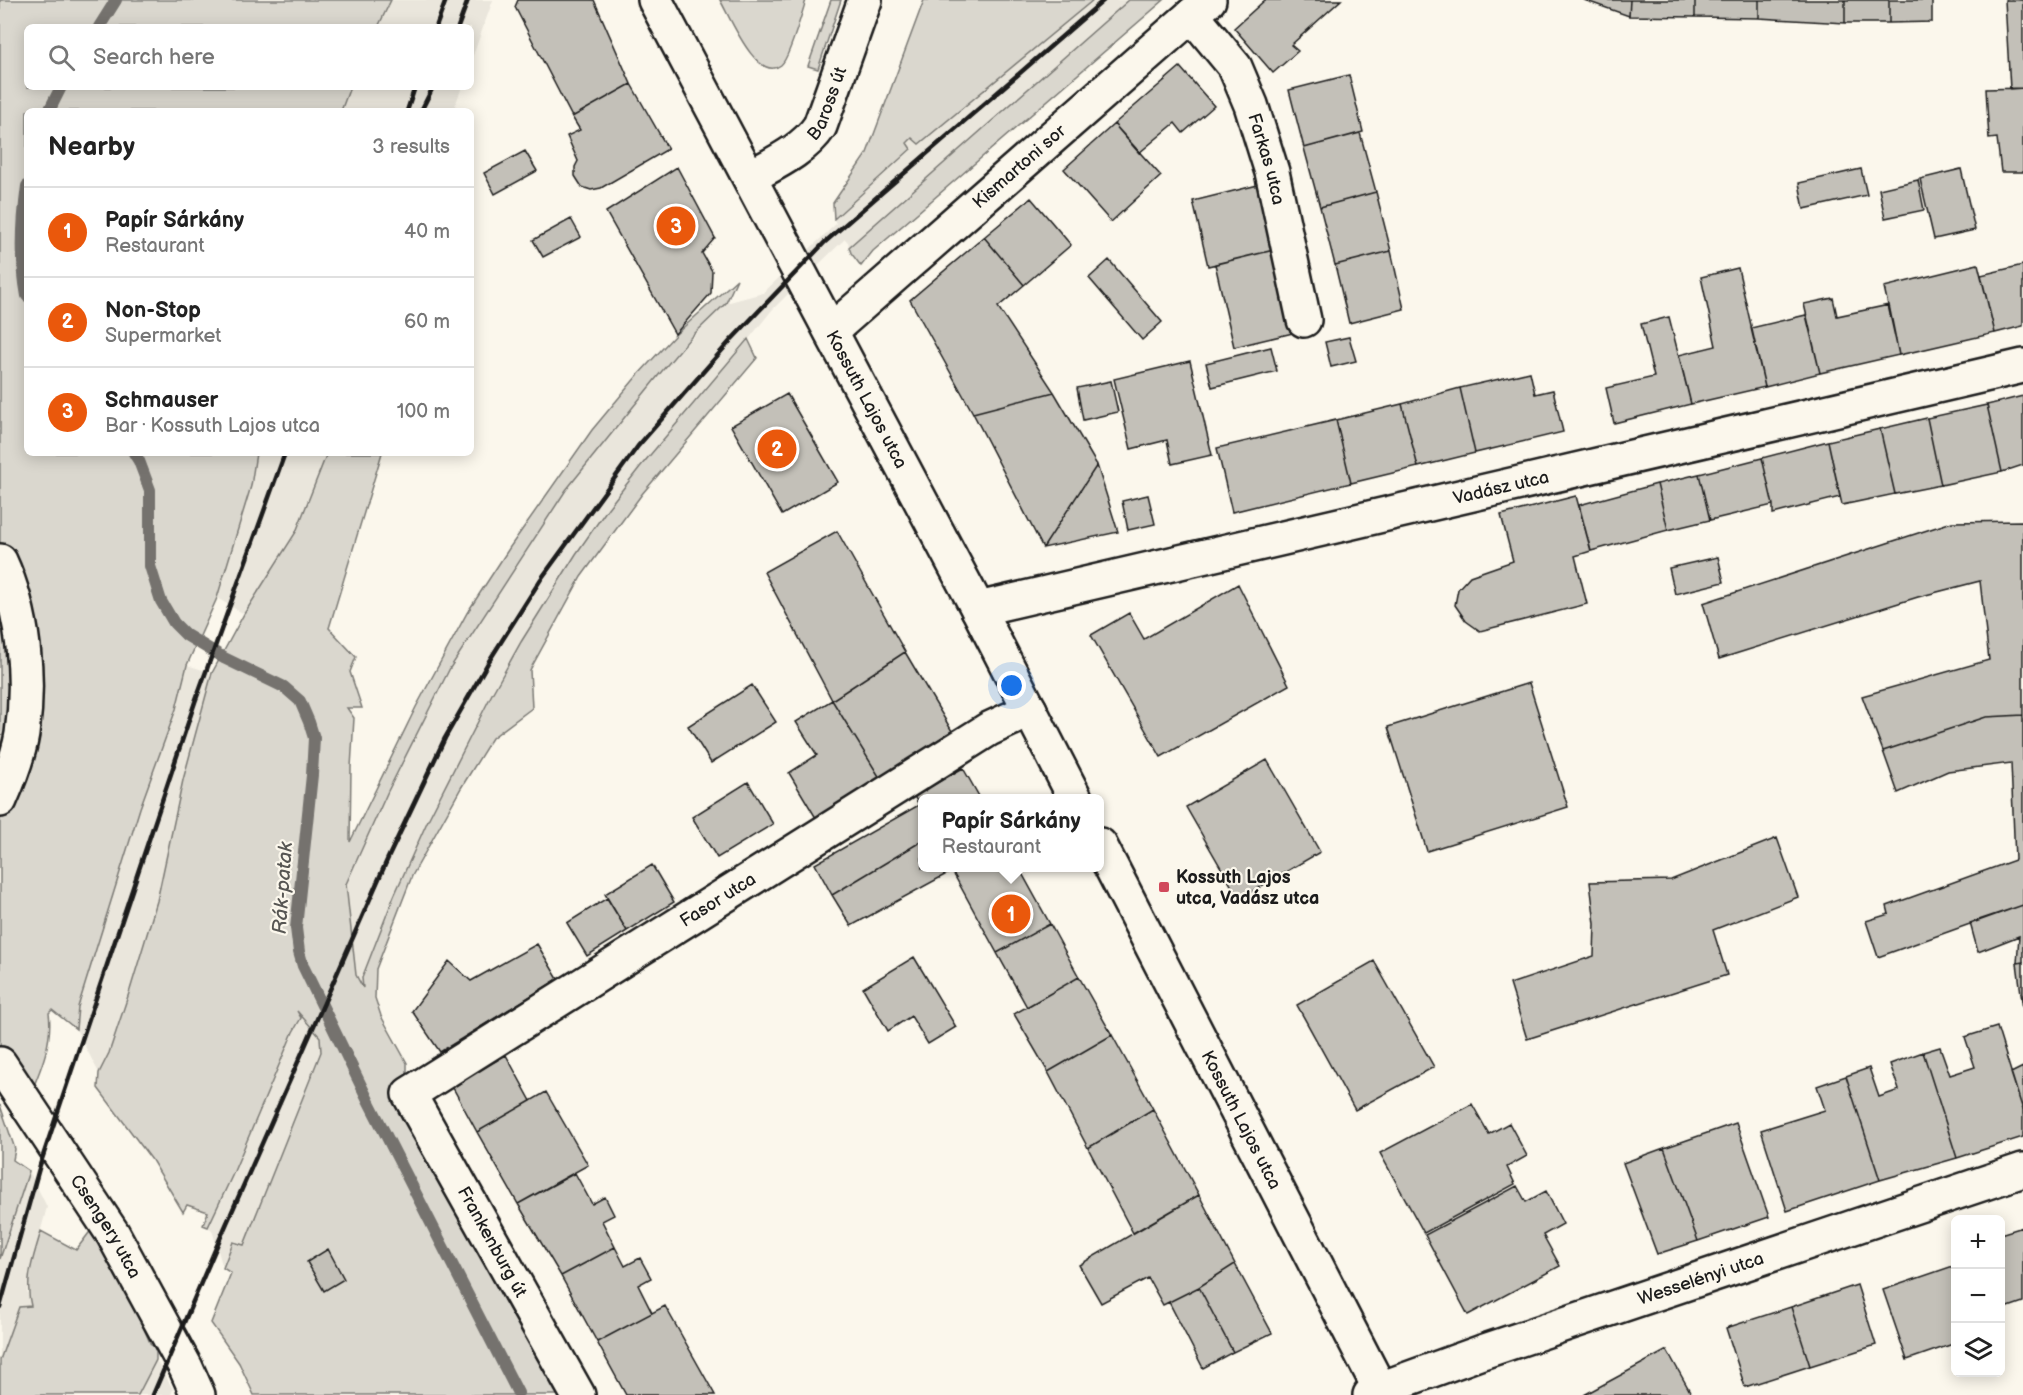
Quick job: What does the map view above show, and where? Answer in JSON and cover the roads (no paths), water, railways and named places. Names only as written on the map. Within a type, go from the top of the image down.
[{"type":"street","name":"Kossuth Lajos utca","points":[[655,0],[978,609],[1073,794]]},
{"type":"street","name":"Baross út","points":[[750,177],[802,146],[816,133],[824,118],[865,0]]},
{"type":"street","name":"Farkas utca","points":[[1201,8],[1235,67],[1251,105],[1272,172],[1304,320]]},
{"type":"street","name":"Kismartoni sor","points":[[831,331],[1201,8]]},
{"type":"street","name":"Vadász utca","points":[[978,609],[2023,366]]},
{"type":"street","points":[[0,561],[20,625],[25,683],[22,736],[0,800]]},
{"type":"street","name":"Fasor utca","points":[[409,1094],[989,729],[1030,710]]},
{"type":"street","name":"Kossuth Lajos utca","points":[[1104,853],[1378,1393]]},
{"type":"street","name":"Csengery utca","points":[[0,1064],[113,1234],[186,1368],[198,1395]]},
{"type":"street","name":"Frankenburg út","points":[[409,1094],[574,1393]]},
{"type":"street","name":"Wesselényi utca","points":[[1378,1393],[1482,1352],[2023,1170]]},
{"type":"waterway","name":"Rák-patak","points":[[101,24],[116,0]]},
{"type":"waterway","name":"Rák-patak","points":[[50,108],[60,90]]},
{"type":"waterway","name":"Rák-patak","points":[[24,214],[22,241],[24,275]]},
{"type":"waterway","name":"Rák-patak","points":[[136,456],[150,490],[150,566],[161,601],[174,623],[186,635],[224,658],[284,687],[300,701],[309,722],[314,738],[312,775],[296,928],[303,966],[369,1102],[518,1393]]},
{"type":"railway","points":[[437,24],[446,0]]},
{"type":"railway","points":[[459,24],[468,0]]},
{"type":"railway","points":[[153,1395],[388,858],[445,738],[489,661],[541,579],[638,446],[732,339],[825,242],[1104,0]]},
{"type":"railway","points":[[408,108],[414,90]]},
{"type":"railway","points":[[422,108],[432,90]]},
{"type":"railway","points":[[0,1307],[40,1165],[195,702],[284,456]]},
{"type":"place","name":"Schmauser","points":[[676,226]]},
{"type":"place","name":"Non-Stop","points":[[777,449]]},
{"type":"place","name":"Kossuth Lajos utca, Vadász utca","points":[[1164,887]]},
{"type":"place","name":"Papír Sárkány","points":[[1011,914]]}]
